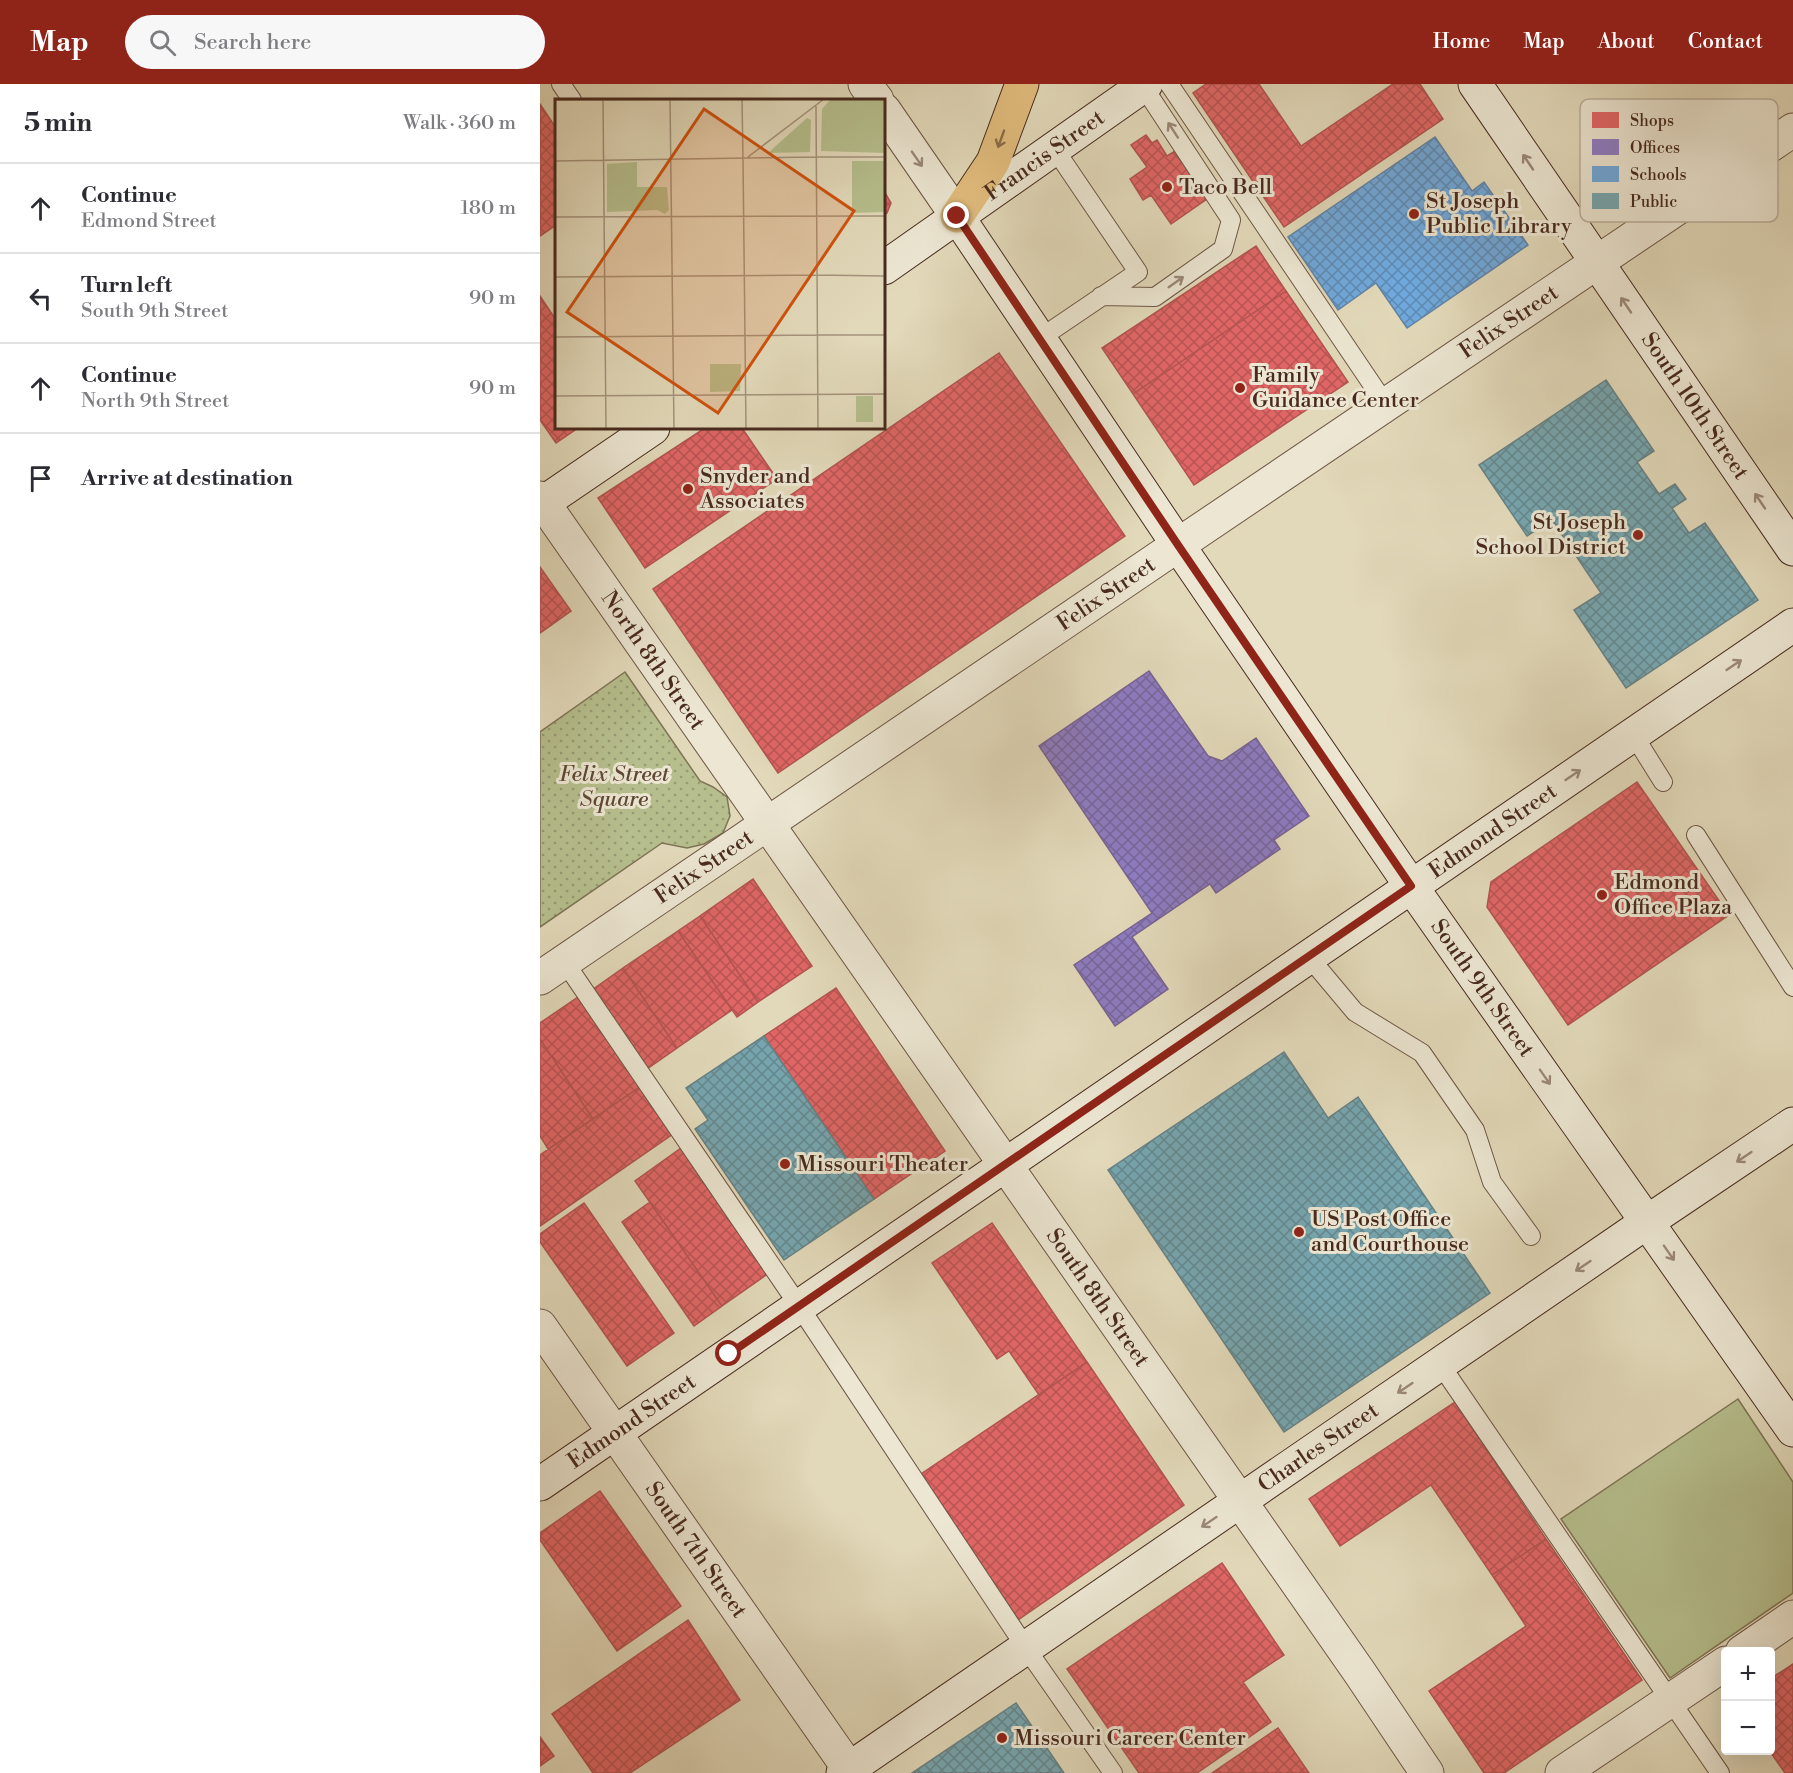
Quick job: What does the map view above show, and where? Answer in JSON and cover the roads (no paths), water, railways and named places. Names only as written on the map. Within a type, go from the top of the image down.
[{"type":"main road","points":[[865,84],[876,99]]},
{"type":"main road","points":[[957,216],[993,162],[1022,84]]},
{"type":"main road","name":"South 10th Street","points":[[1475,84],[1793,549]]},
{"type":"main road","name":"Francis Street","points":[[885,267],[1054,148],[1153,85]]},
{"type":"main road","name":"South 9th Street","points":[[885,112],[1411,886],[1793,1430]]},
{"type":"main road","name":"Felix Street","points":[[1778,140],[1793,130]]},
{"type":"main road","name":"Felix Street","points":[[552,970],[1656,222]]},
{"type":"main road","points":[[541,502],[651,429]]},
{"type":"main road","name":"North 8th Street","points":[[541,502],[767,824]]},
{"type":"main road","name":"Edmond Street","points":[[540,1484],[1793,625]]},
{"type":"main road","name":"South 8th Street","points":[[767,824],[1353,1663],[1427,1773]]},
{"type":"main road","name":"Charles Street","points":[[848,1772],[1240,1501],[1793,1124]]},
{"type":"main road","name":"South 7th Street","points":[[540,1326],[848,1772]]},
{"type":"main road","points":[[1749,1647],[1793,1617]]},
{"type":"main road","points":[[1562,1773],[1721,1666]]},
{"type":"lane","points":[[561,84],[571,99]]},
{"type":"lane","points":[[1101,296],[1155,297],[1223,249],[1231,220],[1153,85]]},
{"type":"lane","points":[[1153,85],[1386,405]]},
{"type":"lane","points":[[1039,339],[1138,272],[1054,148]]},
{"type":"lane","points":[[1633,734],[1663,782]]},
{"type":"lane","points":[[1696,835],[1793,987]]},
{"type":"lane","points":[[1308,956],[1355,1012],[1422,1053],[1475,1130],[1492,1182],[1531,1236]]},
{"type":"lane","points":[[552,970],[799,1306],[1026,1648],[1113,1773]]},
{"type":"lane","points":[[1440,1364],[1720,1773]]},
{"type":"place","name":"Taco Bell","points":[[1167,187]]},
{"type":"place","name":"St Joseph Public Library","points":[[1414,214]]},
{"type":"place","name":"Family Guidance Center","points":[[1240,388]]},
{"type":"place","name":"Snyder and Associates","points":[[688,489]]},
{"type":"place","name":"St Joseph School District","points":[[1638,535]]},
{"type":"place","name":"Edmond Office Plaza","points":[[1602,895]]},
{"type":"place","name":"Missouri Theater","points":[[785,1164]]},
{"type":"place","name":"US Post Office and Courthouse","points":[[1299,1232]]},
{"type":"place","name":"Missouri Career Center","points":[[1002,1738]]},
{"type":"park label","name":"Felix Street Square","points":[[614,786]]}]
